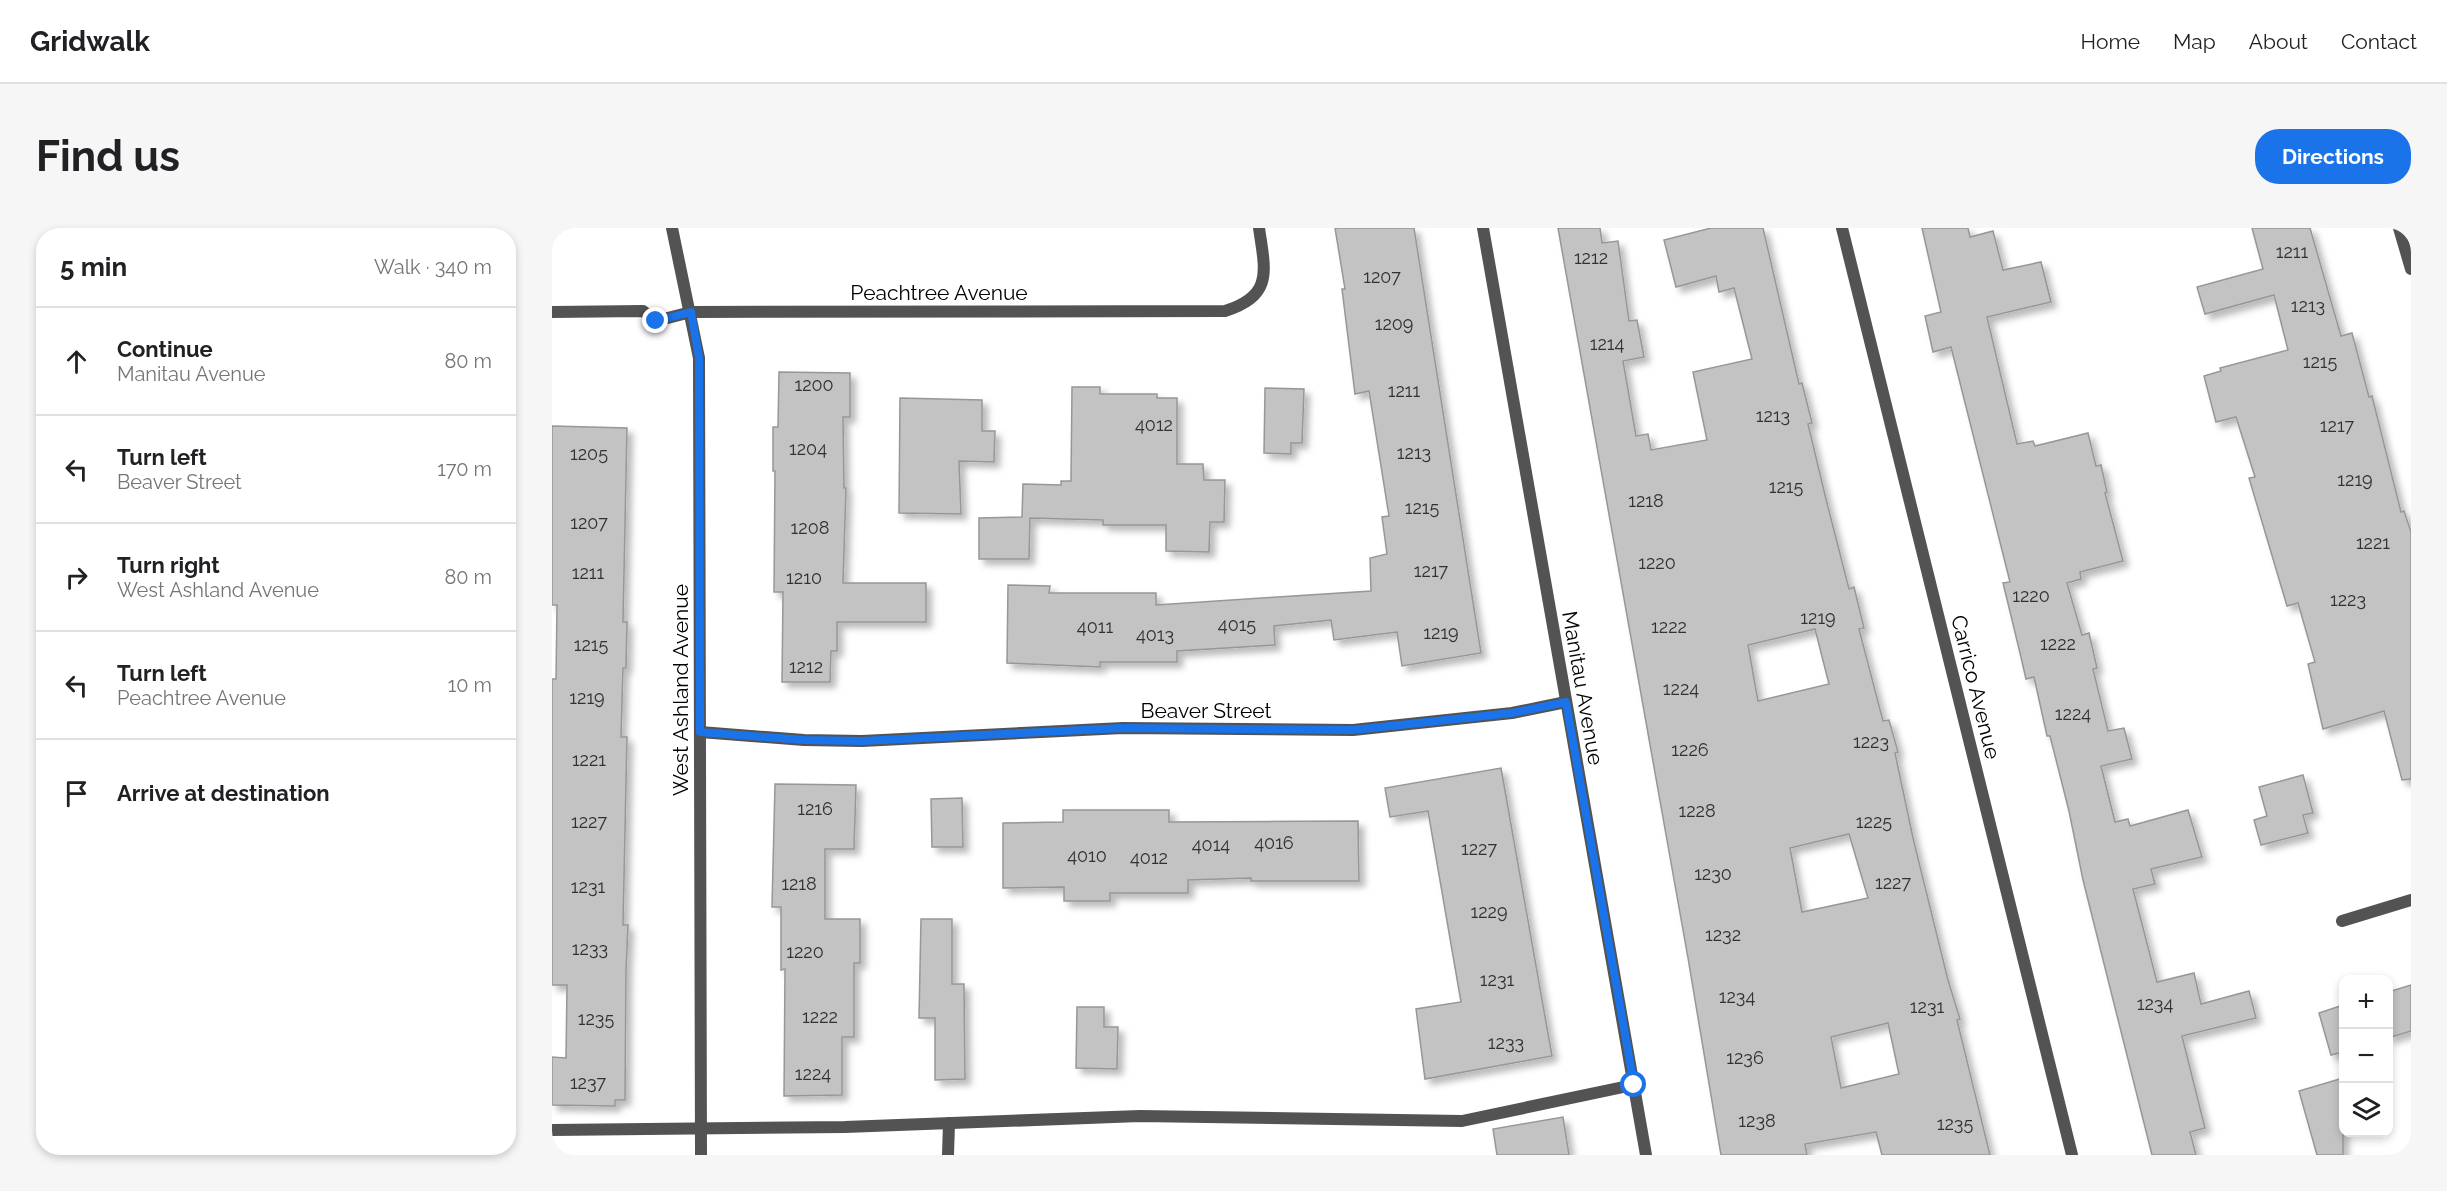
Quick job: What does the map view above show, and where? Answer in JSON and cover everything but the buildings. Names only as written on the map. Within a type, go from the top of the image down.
[{"type":"street","name":"West Ashland Avenue","points":[[672,228],[699,358],[701,1155]]},
{"type":"street","name":"Peachtree Avenue","points":[[552,312],[643,311],[656,321],[691,312],[1225,312],[1243,306],[1254,297],[1263,280],[1264,266],[1259,228]]},
{"type":"street","name":"Manitau Avenue","points":[[1483,228],[1646,1155]]},
{"type":"street","name":"Carrico Avenue","points":[[1842,228],[2072,1155]]},
{"type":"street","points":[[2400,228],[2411,268]]},
{"type":"street","name":"Beaver Street","points":[[700,732],[804,740],[862,741],[1123,728],[1353,730],[1512,713],[1566,702]]},
{"type":"street","points":[[2342,921],[2411,900]]},
{"type":"street","points":[[552,1130],[845,1127],[1140,1116],[1462,1121],[1634,1085]]},
{"type":"street","points":[[948,1155],[949,1123]]},
{"type":"route","points":[[656,321],[691,312],[699,358],[700,732],[804,740],[862,741],[1123,728],[1353,730],[1512,713],[1566,702],[1634,1085]]}]
